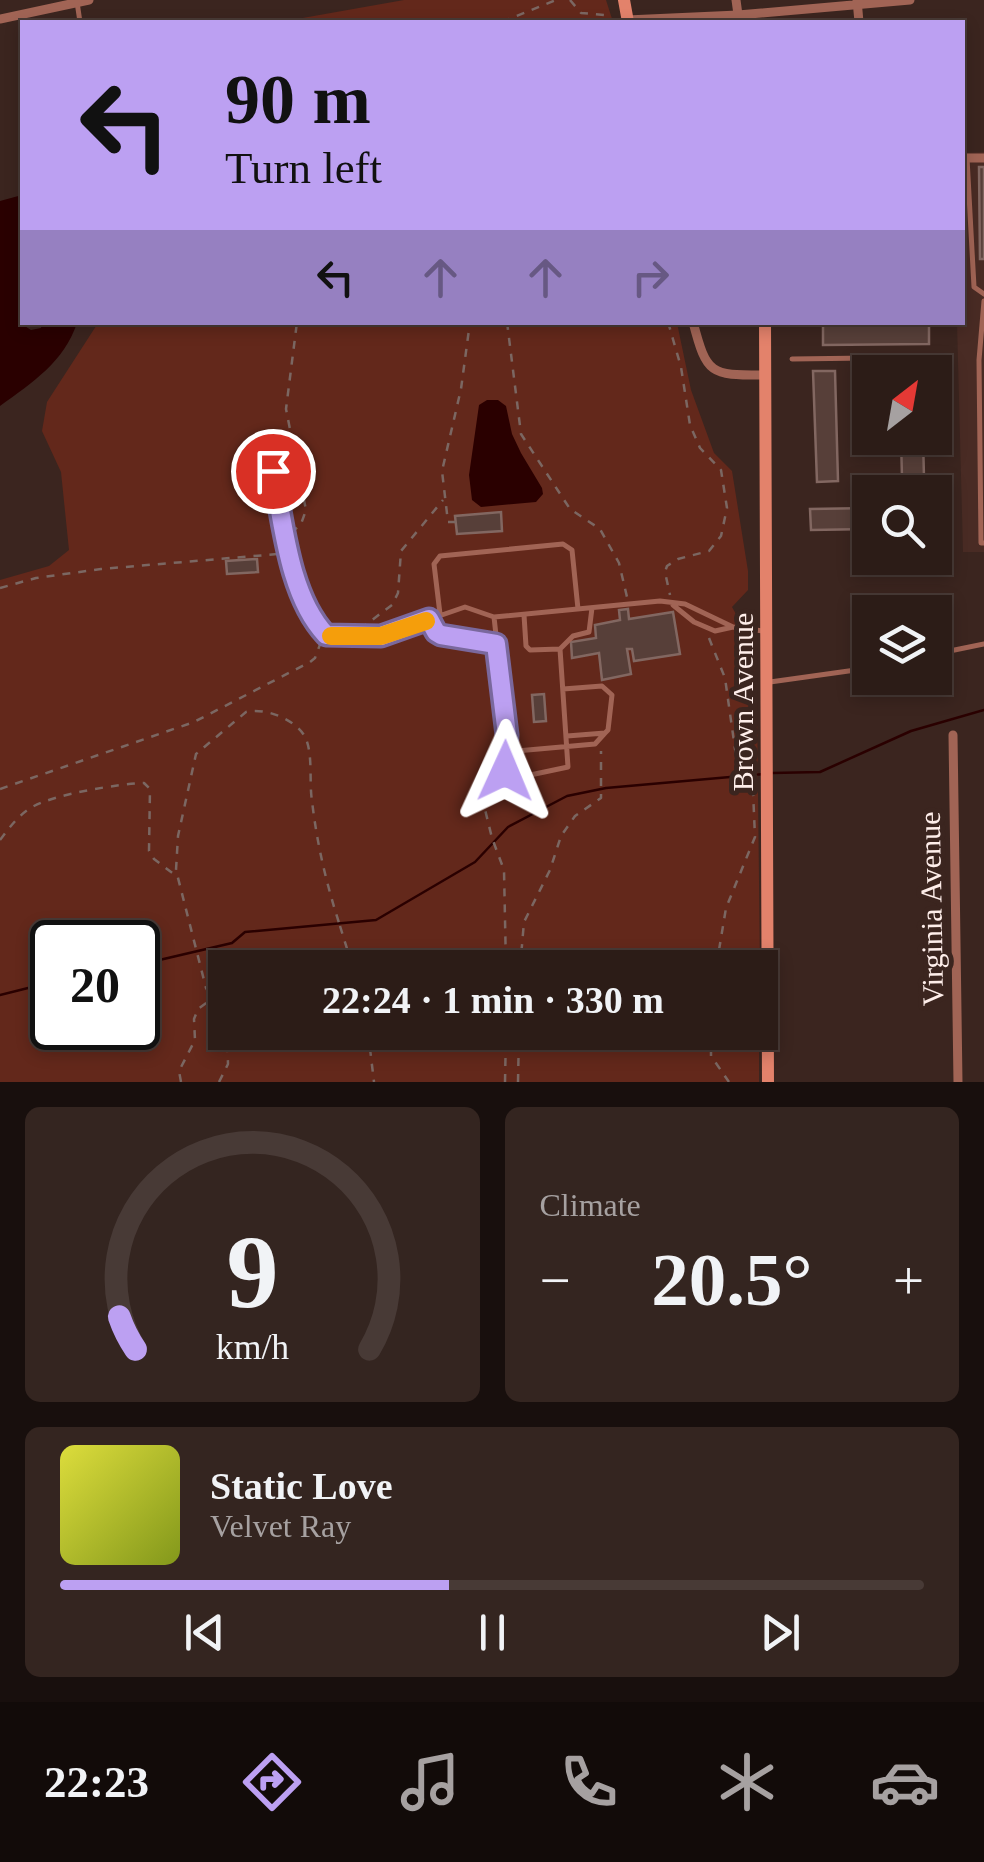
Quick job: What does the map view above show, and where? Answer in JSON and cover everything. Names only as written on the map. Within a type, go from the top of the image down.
[{"type":"street","points":[[0,19],[88,0]]},
{"type":"street","points":[[736,0],[738,19]]},
{"type":"street","points":[[682,20],[738,19],[857,2],[910,0]]},
{"type":"street","points":[[965,158],[984,158]]},
{"type":"street","points":[[694,325],[703,360],[714,370],[728,375],[765,375]]},
{"type":"street","name":"Brown Avenue","points":[[765,325],[768,1082]]},
{"type":"street","name":"Virginia Avenue","points":[[953,735],[958,1082]]},
{"type":"lane","points":[[965,158],[974,288],[984,297],[980,360],[984,543]]},
{"type":"lane","points":[[792,359],[852,358]]},
{"type":"lane","points":[[273,471],[306,609],[326,635],[381,636],[466,607],[494,617],[628,603],[685,604],[734,627],[766,632]]},
{"type":"lane","points":[[440,614],[434,564],[440,556],[563,544],[572,550],[578,609]]},
{"type":"lane","points":[[670,603],[704,628],[715,631],[734,627]]},
{"type":"lane","points":[[524,615],[526,646],[530,650],[560,650],[573,636],[588,632],[592,608]]},
{"type":"lane","points":[[494,617],[507,735],[505,771],[516,778],[564,770],[569,762],[560,650]]},
{"type":"lane","points":[[429,619],[441,635],[496,644]]},
{"type":"lane","points":[[952,651],[984,644]]},
{"type":"lane","points":[[767,682],[852,670]]},
{"type":"lane","points":[[506,752],[595,744],[605,733],[610,725],[612,695],[608,689],[563,689]]},
{"type":"lane","points":[[567,736],[605,733]]},
{"type":"path","points":[[507,20],[556,0]]},
{"type":"path","points":[[570,0],[582,14],[605,15],[608,20]]},
{"type":"path","points":[[286,537],[300,524],[306,510],[286,409],[297,325]]},
{"type":"path","points":[[456,522],[448,522],[442,471],[461,389],[470,325]]},
{"type":"path","points":[[507,325],[522,434],[570,508],[600,528],[619,563],[628,603]]},
{"type":"path","points":[[669,325],[682,367],[690,425],[700,448],[721,470],[727,508],[721,536],[709,552],[678,559],[668,566],[665,572],[670,603]]},
{"type":"path","points":[[343,637],[358,631],[392,605],[398,593],[400,554],[444,499]]},
{"type":"path","points":[[0,588],[36,578],[290,552]]},
{"type":"path","points":[[704,628],[725,678],[739,777],[753,791],[755,836],[726,908],[719,950]]},
{"type":"path","points":[[0,789],[194,722],[310,662],[326,635]]},
{"type":"path","points":[[208,989],[178,876],[178,836],[196,754],[237,716],[254,710],[297,726],[308,745],[321,868],[348,950]]},
{"type":"path","points":[[522,950],[524,922],[562,836],[575,816],[601,798],[600,746]]},
{"type":"path","points":[[506,752],[489,760],[478,781],[504,870],[506,950]]},
{"type":"path","points":[[0,840],[18,817],[35,806],[144,783],[150,790],[149,851],[171,875],[178,876]]},
{"type":"path","points":[[181,1082],[179,1071],[196,1040],[194,1019],[198,1009],[208,1002]]},
{"type":"path","points":[[219,1082],[228,1064],[228,1050]]},
{"type":"path","points":[[370,1050],[374,1082]]},
{"type":"path","points":[[505,1082],[506,1050]]},
{"type":"path","points":[[518,1082],[519,1050]]},
{"type":"path","points":[[711,1050],[729,1082]]},
{"type":"shaded area","points":[[404,0],[606,0],[612,20],[291,20]]},
{"type":"shaded area","points":[[984,152],[984,552],[963,552],[957,325],[965,325],[965,153]]},
{"type":"shaded area","points":[[20,196],[20,325],[31,330],[42,325],[76,325],[56,360],[0,406],[0,201]]},
{"type":"shaded area","points":[[97,325],[677,325],[691,390],[714,453],[732,471],[748,571],[748,590],[732,607],[752,643],[757,704],[760,950],[208,950],[208,1050],[759,1050],[759,1082],[0,1082],[0,580],[49,566],[69,550],[61,472],[42,431],[47,402]]},
{"type":"shaded area","points":[[498,400],[506,406],[512,434],[542,488],[543,494],[536,502],[481,507],[472,500],[469,475],[479,405]]},
{"type":"building","points":[[979,167],[984,167],[984,259],[980,259]]},
{"type":"building","points":[[823,325],[929,325],[929,344],[823,345]]},
{"type":"building","points":[[813,371],[835,371],[838,481],[817,482]]},
{"type":"building","points":[[901,455],[923,455],[924,475],[902,475]]},
{"type":"building","points":[[852,508],[852,529],[811,530],[810,509]]},
{"type":"building","points":[[501,512],[502,531],[457,534],[455,516]]},
{"type":"building","points":[[257,559],[258,572],[227,574],[226,561]]},
{"type":"building","points":[[628,609],[629,619],[673,612],[680,654],[634,661],[632,649],[627,649],[631,674],[602,680],[599,653],[572,658],[571,642],[596,638],[595,625],[620,620],[619,610]]},
{"type":"building","points":[[544,694],[546,721],[534,722],[532,695]]},
{"type":"waterway","points":[[772,773],[820,772],[911,731],[984,710]]},
{"type":"waterway","points":[[160,960],[232,943],[245,932],[376,920],[475,862],[508,827],[567,796],[606,788],[764,774]]},
{"type":"waterway","points":[[0,995],[30,988]]},
{"type":"slow traffic","points":[[331,636],[381,636],[426,621]]},
{"type":"route","points":[[273,471],[306,609],[326,635],[381,636],[429,619],[441,635],[496,644],[507,735],[505,771]]}]
